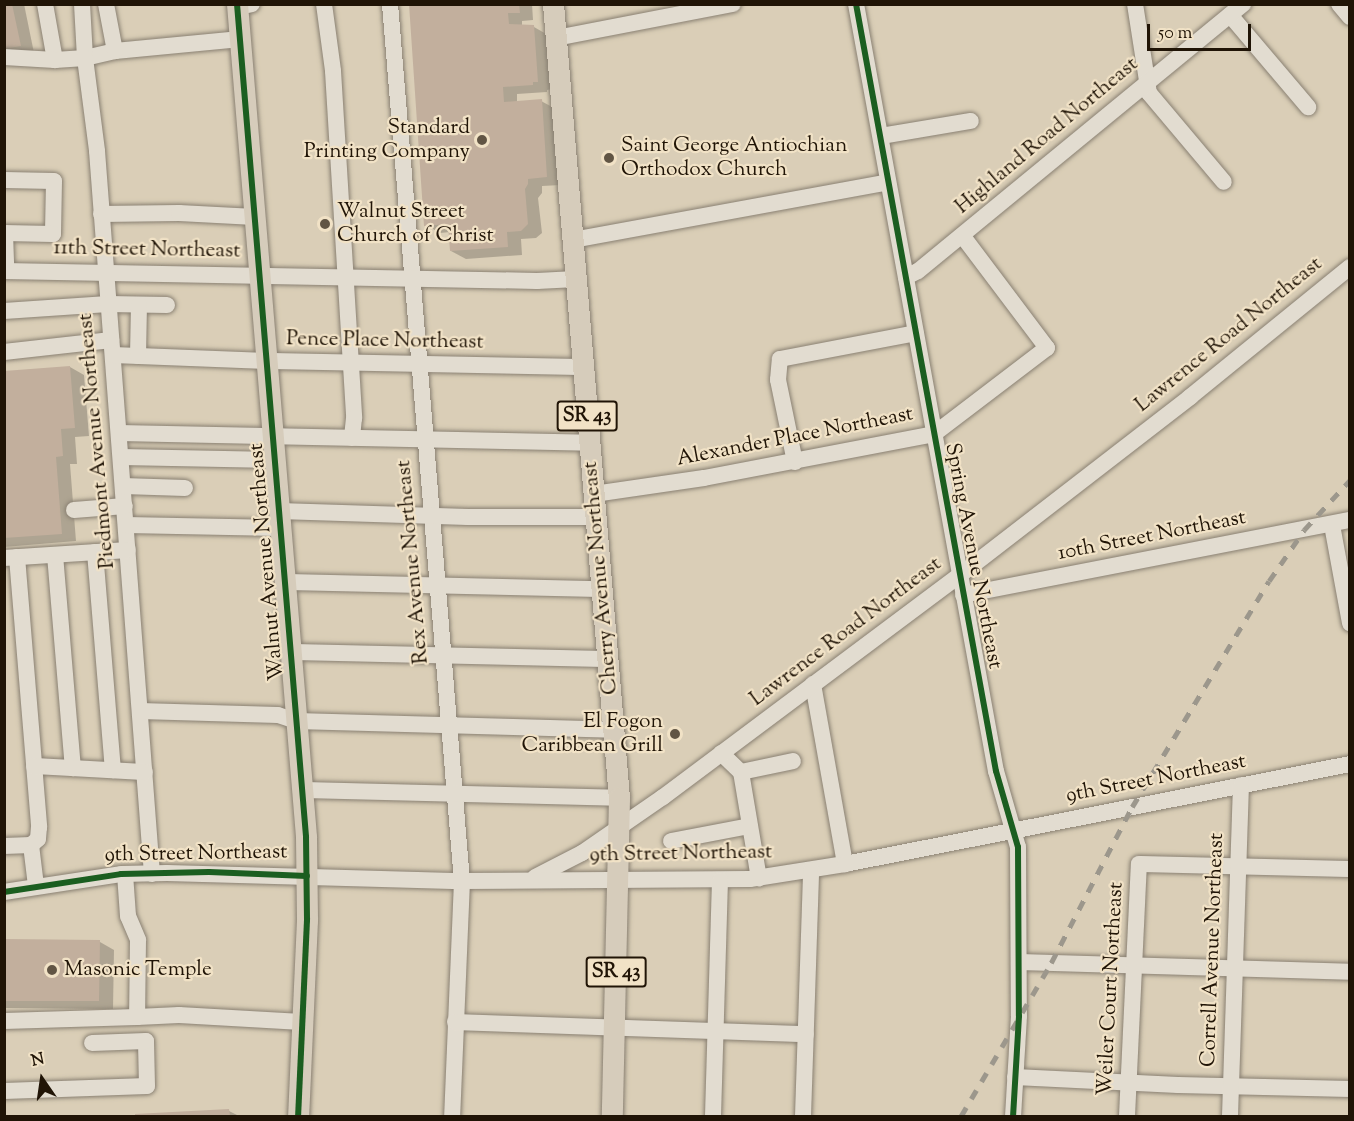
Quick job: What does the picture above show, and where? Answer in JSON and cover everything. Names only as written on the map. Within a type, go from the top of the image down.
[{"type":"main road","name":"Cherry Avenue Northeast","points":[[553,4],[619,798],[612,1116]]},
{"type":"main road","name":"Walnut Avenue Northeast","points":[[242,5],[240,39],[308,876],[303,1022],[296,1116]]},
{"type":"street","points":[[45,4],[55,60]]},
{"type":"street","name":"Piedmont Avenue Northeast","points":[[82,4],[85,58],[97,151],[152,874]]},
{"type":"street","points":[[106,4],[116,51]]},
{"type":"street","points":[[324,4],[333,71],[354,418],[352,438]]},
{"type":"street","name":"Rex Avenue Northeast","points":[[390,4],[462,881],[452,1116]]},
{"type":"street","points":[[556,38],[733,4]]},
{"type":"street","name":"Spring Avenue Northeast","points":[[856,4],[996,771],[1020,858],[1019,962],[1012,1116]]},
{"type":"street","points":[[1135,4],[1149,93],[1224,182]]},
{"type":"street","name":"Highland Road Northeast","points":[[906,277],[918,271],[1243,4]]},
{"type":"street","points":[[1340,4],[1350,17]]},
{"type":"street","points":[[1230,15],[1308,107]]},
{"type":"street","points":[[4,57],[55,60],[85,58],[116,51],[240,39]]},
{"type":"street","points":[[881,136],[971,121]]},
{"type":"street","points":[[4,180],[54,181],[53,234],[5,233],[5,271]]},
{"type":"street","points":[[573,240],[888,182]]},
{"type":"street","points":[[101,214],[180,213],[255,217]]},
{"type":"street","name":"Alexander Place Northeast","points":[[594,494],[795,462],[934,434],[1047,348],[962,235]]},
{"type":"street","name":"Lawrence Road Northeast","points":[[526,880],[560,866],[618,828],[721,753],[960,575],[1181,404],[1350,267]]},
{"type":"street","name":"11th Street Northeast","points":[[5,271],[537,281],[576,279]]},
{"type":"street","points":[[4,311],[108,304],[167,305]]},
{"type":"street","points":[[138,356],[140,305]]},
{"type":"street","points":[[795,462],[778,380],[780,359],[916,333]]},
{"type":"street","name":"Pence Place Northeast","points":[[4,352],[112,347],[138,356],[420,365],[584,367]]},
{"type":"street","points":[[119,433],[590,443]]},
{"type":"street","points":[[121,457],[275,460]]},
{"type":"street","points":[[123,486],[185,489]]},
{"type":"street","points":[[74,510],[125,506]]},
{"type":"street","points":[[126,525],[432,515],[596,517]]},
{"type":"street","name":"10th Street Northeast","points":[[963,595],[1350,520]]},
{"type":"street","points":[[1332,525],[1350,623]]},
{"type":"street","points":[[4,846],[31,845],[38,839],[39,827],[11,558],[128,550]]},
{"type":"street","points":[[95,552],[113,770]]},
{"type":"street","points":[[55,555],[73,768]]},
{"type":"street","points":[[285,582],[602,589]]},
{"type":"street","points":[[291,652],[607,659]]},
{"type":"street","points":[[813,684],[845,864]]},
{"type":"street","points":[[140,711],[278,715],[297,721],[449,723],[613,730]]},
{"type":"street","points":[[721,753],[741,772],[759,878]]},
{"type":"street","points":[[741,772],[793,761]]},
{"type":"street","name":"9th Street Northeast","points":[[4,892],[125,874],[308,876],[462,881],[759,878],[845,864],[1350,764]]},
{"type":"street","points":[[34,766],[145,772]]},
{"type":"street","name":"Correll Avenue Northeast","points":[[1230,1116],[1241,785]]},
{"type":"street","points":[[302,790],[619,798]]},
{"type":"street","points":[[671,841],[750,826]]},
{"type":"street","points":[[31,845],[36,886]]},
{"type":"street","name":"Weiler Court Northeast","points":[[1127,1116],[1139,864],[1239,866]]},
{"type":"street","points":[[1239,866],[1350,869]]},
{"type":"street","points":[[803,1116],[811,870]]},
{"type":"street","points":[[125,874],[128,916],[138,940],[137,1017]]},
{"type":"street","points":[[712,1116],[720,880]]},
{"type":"street","points":[[1019,962],[1350,972]]},
{"type":"street","points":[[4,1021],[179,1015],[303,1022]]},
{"type":"street","points":[[455,1022],[806,1034]]},
{"type":"street","points":[[4,1091],[147,1086],[146,1041],[92,1043]]},
{"type":"street","points":[[1015,1077],[1129,1083],[1350,1089]]},
{"type":"building","points":[[4,4],[12,4],[21,46],[4,49]]},
{"type":"building","name":"Standard Printing Company","points":[[409,4],[519,4],[520,13],[508,13],[509,24],[534,25],[538,82],[533,82],[533,85],[503,87],[504,102],[542,99],[547,177],[528,179],[525,189],[528,224],[521,231],[507,232],[508,247],[450,251],[448,224],[424,226]]},
{"type":"building","points":[[70,366],[75,428],[61,429],[63,456],[56,457],[62,534],[4,538],[4,371]]},
{"type":"building","name":"Masonic Temple","points":[[4,939],[100,940],[99,1001],[4,1001]]},
{"type":"building","points":[[229,1109],[230,1116],[135,1116],[135,1114]]},
{"type":"railway","points":[[961,1116],[1051,963],[1132,807],[1269,581],[1304,530],[1350,480]]},
{"type":"cycle path","points":[[237,4],[306,837],[307,920],[298,1116]]},
{"type":"cycle path","points":[[856,4],[996,771],[1018,847],[1019,1016],[1013,1116]]},
{"type":"cycle path","points":[[4,892],[121,874],[209,872],[307,876]]},
{"type":"place","name":"Standard Printing Company","points":[[482,140]]},
{"type":"place","name":"Saint George Antiochian Orthodox Church","points":[[609,158]]},
{"type":"place","name":"Walnut Street Church of Christ","points":[[325,224]]},
{"type":"place","name":"El Fogon Caribbean Grill","points":[[675,734]]},
{"type":"place","name":"Masonic Temple","points":[[52,970]]}]
